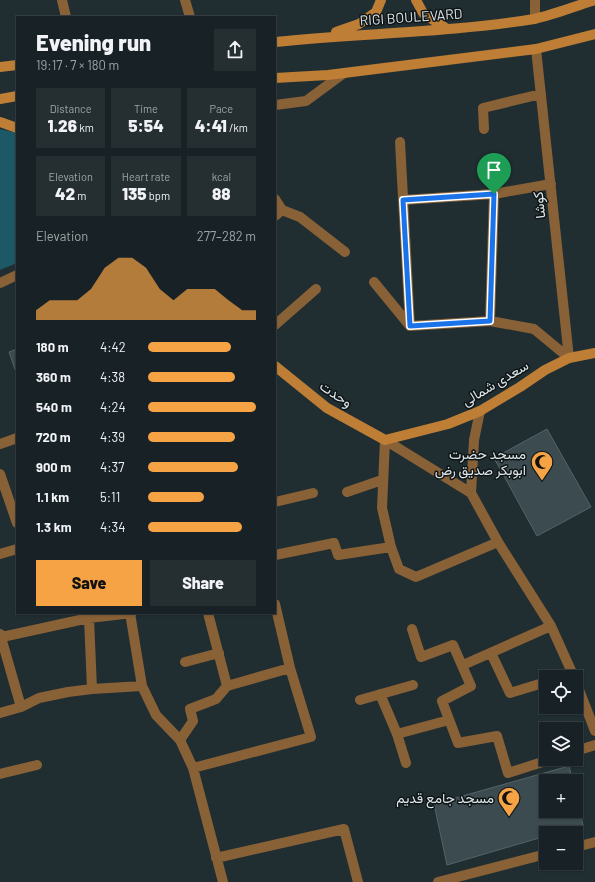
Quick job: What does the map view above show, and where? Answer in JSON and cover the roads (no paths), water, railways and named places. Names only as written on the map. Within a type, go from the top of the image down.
[{"type":"main road","points":[[325,37],[359,24],[376,12],[381,0]]},
{"type":"main road","points":[[416,0],[423,13],[447,29]]},
{"type":"main road","name":"RIGI BOULEVARD","points":[[276,42],[325,37],[447,29],[535,19],[595,0]]},
{"type":"main road","points":[[276,78],[344,73],[536,49],[595,34]]},
{"type":"main road","points":[[0,67],[16,65]]},
{"type":"main road","points":[[0,99],[16,96]]},
{"type":"main road","points":[[0,122],[16,128]]},
{"type":"main road","name":"سعدی شمالی","points":[[385,440],[448,424],[480,411],[545,370],[569,358],[595,353]]},
{"type":"main road","name":"وحدت","points":[[276,367],[327,408],[385,440]]},
{"type":"street","points":[[62,0],[66,16]]},
{"type":"street","points":[[185,0],[190,16]]},
{"type":"street","points":[[535,0],[535,19]]},
{"type":"street","name":"کوشا","points":[[536,49],[569,358]]},
{"type":"street","points":[[276,105],[306,101],[344,73]]},
{"type":"street","points":[[484,129],[482,108],[541,94]]},
{"type":"street","points":[[400,142],[410,326]]},
{"type":"street","points":[[403,200],[494,194],[551,184]]},
{"type":"street","points":[[490,321],[494,194]]},
{"type":"street","points":[[276,202],[279,213],[300,216],[345,252]]},
{"type":"street","points":[[0,283],[16,275]]},
{"type":"street","points":[[374,282],[410,326]]},
{"type":"street","points":[[276,324],[316,289]]},
{"type":"street","points":[[410,326],[490,321],[534,329],[569,358]]},
{"type":"street","points":[[480,411],[474,440],[472,493],[498,542],[551,626],[569,670]]},
{"type":"street","points":[[0,444],[16,438]]},
{"type":"street","points":[[472,493],[385,440],[382,480],[382,508],[391,547],[399,569],[416,577],[498,542]]},
{"type":"street","points":[[0,474],[16,520]]},
{"type":"street","points":[[347,492],[382,480]]},
{"type":"street","points":[[276,502],[313,494]]},
{"type":"street","points":[[276,555],[334,543],[338,556],[391,547]]},
{"type":"street","points":[[0,554],[16,549]]},
{"type":"street","points":[[193,768],[311,737],[290,668],[276,608]]},
{"type":"street","points":[[21,707],[1,635],[89,618],[123,614]]},
{"type":"street","points":[[131,614],[142,686],[156,715],[180,740],[193,768],[223,882]]},
{"type":"street","points":[[208,614],[227,686]]},
{"type":"street","points":[[89,618],[92,688]]},
{"type":"street","points":[[463,665],[551,626]]},
{"type":"street","points":[[412,629],[421,657],[453,645],[463,665],[471,686],[442,702],[458,743],[497,736],[508,773],[539,763]]},
{"type":"street","points":[[185,662],[218,652]]},
{"type":"street","points":[[491,653],[510,693],[539,684]]},
{"type":"street","points":[[180,740],[193,721],[190,709],[216,699],[227,686],[290,668]]},
{"type":"street","points":[[360,700],[413,685]]},
{"type":"street","points":[[0,713],[21,707],[39,698],[68,692],[92,688],[142,686]]},
{"type":"street","points":[[380,694],[406,763]]},
{"type":"street","points":[[583,703],[595,731]]},
{"type":"street","points":[[396,734],[448,720]]},
{"type":"street","points":[[583,749],[595,745]]},
{"type":"street","points":[[1,771],[37,765]]},
{"type":"street","points":[[216,858],[344,830],[358,882]]},
{"type":"street","points":[[583,845],[595,842]]},
{"type":"street","points":[[438,882],[539,856]]},
{"type":"place","name":"مسجد حضرت ابوبکر صدیق رض","points":[[542,482]]},
{"type":"place","name":"مسجد جامع قدیم","points":[[509,818]]}]
